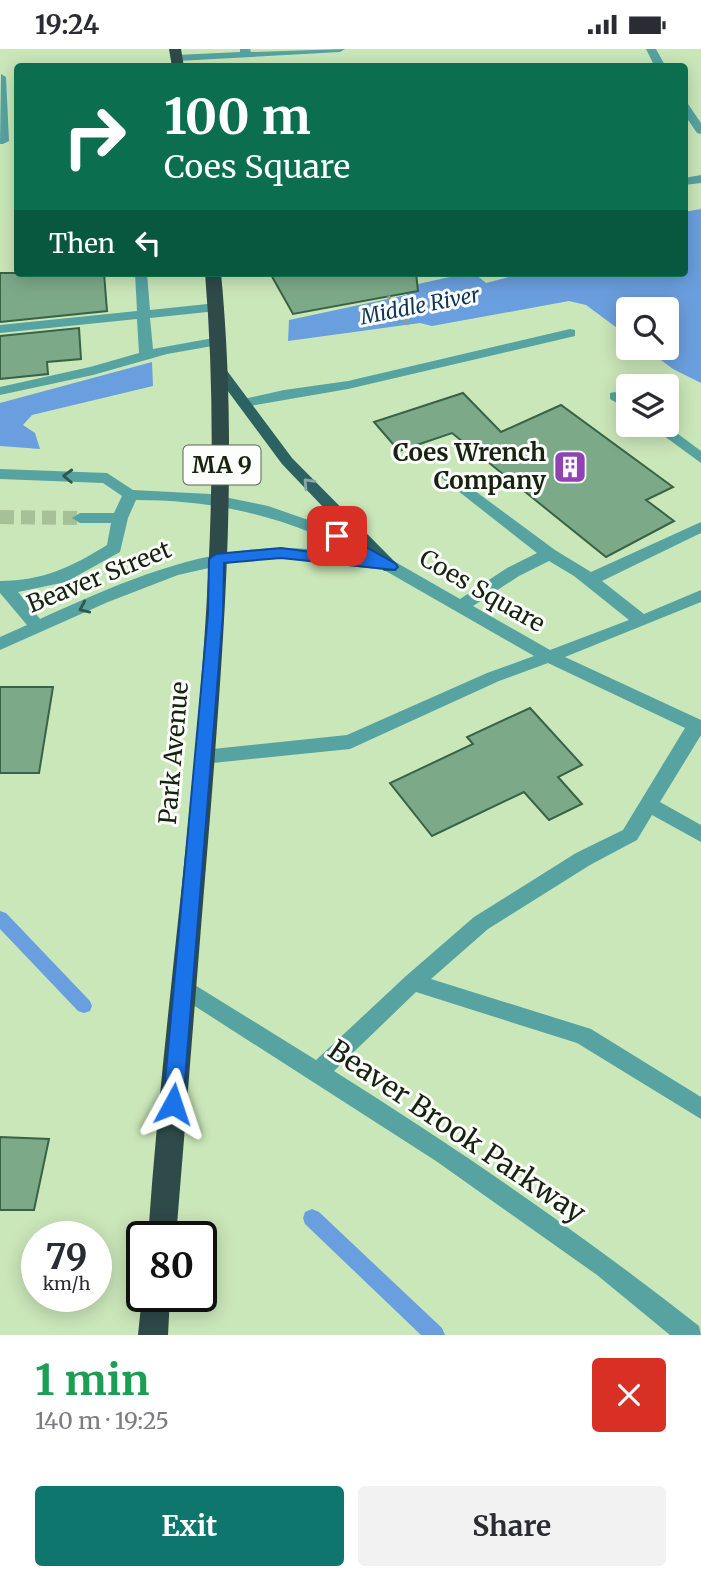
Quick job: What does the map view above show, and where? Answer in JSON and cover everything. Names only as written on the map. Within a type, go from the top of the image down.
[{"type":"highway","name":"Park Avenue","points":[[163,1221],[216,614],[216,559],[221,502],[219,341],[213,277]]},
{"type":"highway","points":[[153,1335],[155,1312]]},
{"type":"main road","points":[[220,371],[287,461],[390,567]]},
{"type":"street","points":[[177,58],[246,52],[340,49]]},
{"type":"street","points":[[1,77],[1,141]]},
{"type":"street","points":[[688,112],[701,131]]},
{"type":"street","points":[[141,277],[146,354]]},
{"type":"street","points":[[0,330],[217,307]]},
{"type":"street","points":[[244,403],[348,385],[570,333]]},
{"type":"street","points":[[0,391],[93,371],[146,354],[219,341]]},
{"type":"street","points":[[672,437],[701,458]]},
{"type":"street","points":[[444,473],[642,621]]},
{"type":"street","points":[[0,474],[107,478],[130,495],[114,548],[71,575],[38,586],[2,587]]},
{"type":"street","name":"Coes Square","points":[[130,495],[160,494],[221,502],[264,509],[303,520],[337,536],[550,657],[699,727]]},
{"type":"street","points":[[80,518],[121,518]]},
{"type":"street","points":[[589,580],[701,527]]},
{"type":"street","name":"Coes Square","points":[[216,559],[281,553],[390,567]]},
{"type":"street","points":[[459,607],[504,578],[550,554]]},
{"type":"street","name":"Beaver Street","points":[[0,644],[149,580],[216,559]]},
{"type":"street","points":[[2,587],[38,628]]},
{"type":"street","points":[[203,757],[350,742],[493,677],[701,596]]},
{"type":"street","points":[[317,1073],[413,982],[481,923],[583,859],[630,835],[699,727]]},
{"type":"street","points":[[648,804],[701,834]]},
{"type":"street","points":[[413,982],[583,1036],[701,1109]]},
{"type":"street","name":"Beaver Brook Parkway","points":[[183,988],[455,1160],[605,1267],[690,1335]]},
{"type":"path","points":[[388,296],[408,325]]},
{"type":"water","name":"Middle River","points":[[701,209],[701,383],[661,360],[679,360],[679,297],[616,297],[616,327],[586,305],[569,301],[432,326],[420,323],[288,341],[289,320],[406,295],[418,284],[450,277],[479,277],[486,283],[509,277],[688,277],[688,211]]},
{"type":"water","points":[[152,362],[153,386],[32,415],[23,425],[35,433],[40,449],[0,446],[0,403]]},
{"type":"building","points":[[0,273],[14,273],[14,277],[104,277],[107,311],[0,322]]},
{"type":"building","points":[[272,277],[416,277],[418,291],[293,314]]},
{"type":"building","points":[[79,328],[81,359],[47,362],[48,374],[0,379],[0,336]]},
{"type":"building","name":"Coes Wrench Company","points":[[463,393],[501,432],[561,405],[673,487],[646,500],[674,521],[606,557],[452,433],[399,451],[374,422]]},
{"type":"building","points":[[0,687],[53,687],[39,773],[0,773]]},
{"type":"building","points":[[530,708],[582,765],[558,777],[582,804],[549,820],[524,792],[432,836],[390,783],[473,744],[467,737]]},
{"type":"building","points":[[0,1137],[49,1139],[34,1210],[0,1210]]},
{"type":"waterway","points":[[0,918],[84,1006]]},
{"type":"waterway","points":[[312,1218],[435,1335]]},
{"type":"tunnel","points":[[0,517],[80,518]]},
{"type":"place","name":"Coes Wrench Company","points":[[570,467]]},
{"type":"route","points":[[173,1104],[216,614],[216,559],[281,553],[390,567],[337,536]]}]
